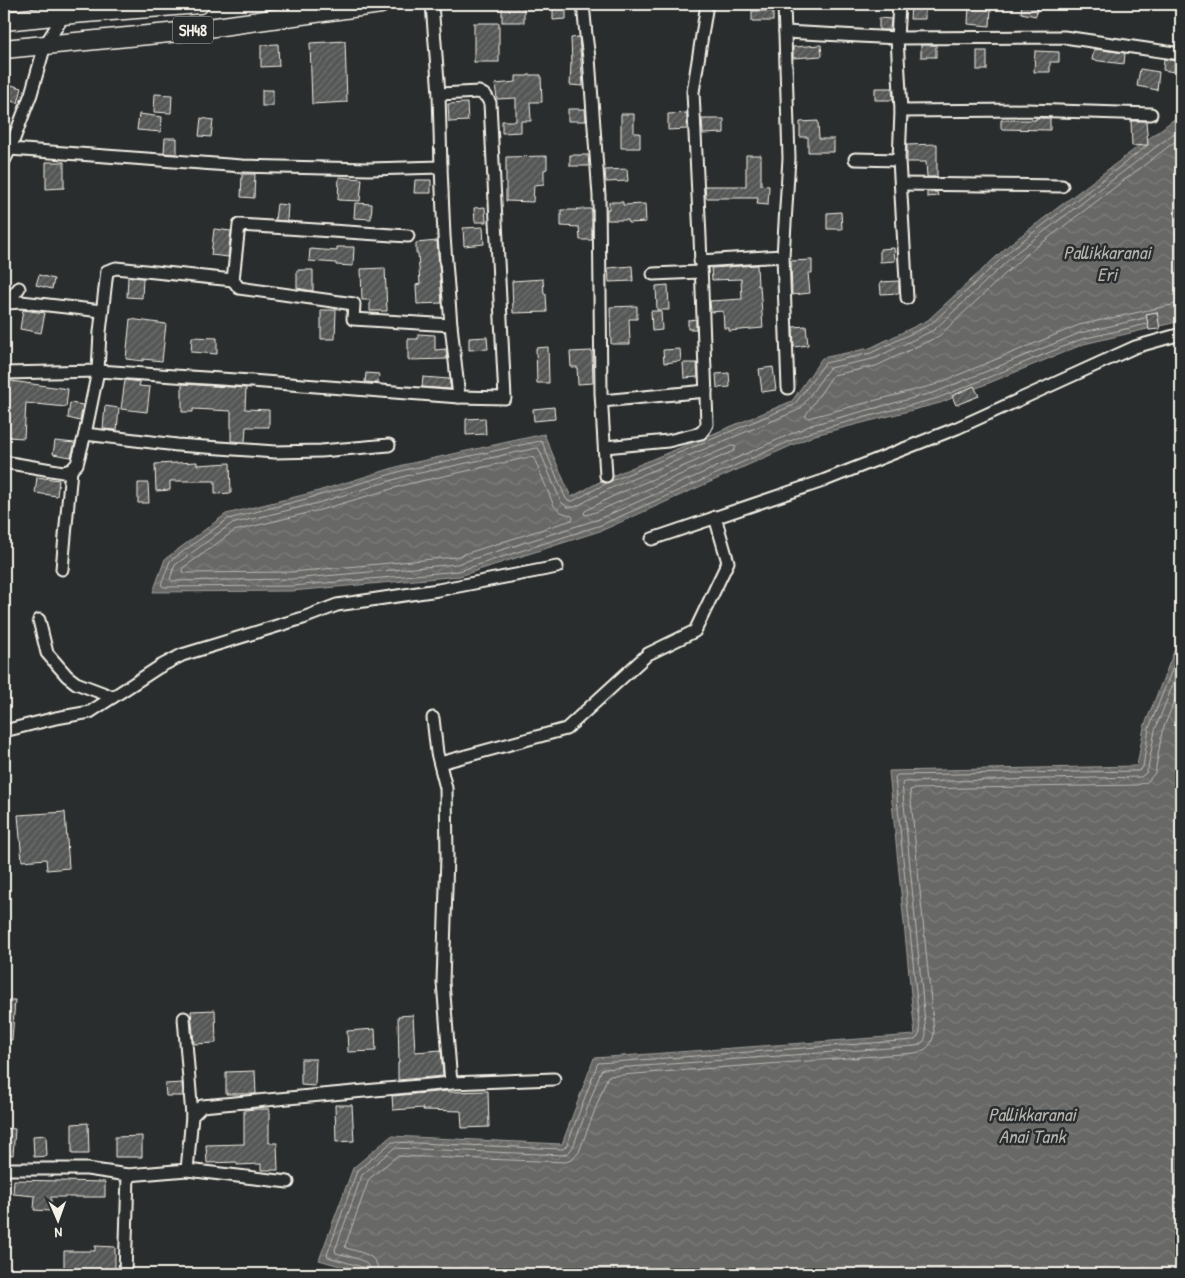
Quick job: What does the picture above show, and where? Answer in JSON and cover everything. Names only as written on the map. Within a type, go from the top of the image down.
[{"type":"main road","name":"SH48","points":[[4,21],[65,9],[200,4]]},
{"type":"main road","name":"SH48","points":[[4,49],[179,32],[381,4]]},
{"type":"street","points":[[432,4],[439,94],[444,236],[450,325],[459,397]]},
{"type":"street","points":[[583,4],[599,196],[602,401],[606,476]]},
{"type":"street","points":[[605,447],[668,441],[700,433],[707,424],[693,92],[707,4]]},
{"type":"street","points":[[784,4],[789,158],[783,256],[788,388]]},
{"type":"street","points":[[899,4],[897,38],[901,111],[899,160],[907,298]]},
{"type":"street","points":[[4,161],[31,94],[45,45],[65,9]]},
{"type":"street","points":[[785,32],[897,38],[1064,38],[1181,54]]},
{"type":"street","points":[[4,373],[98,371],[459,397],[505,398],[490,103],[486,96],[479,92],[439,94]]},
{"type":"street","points":[[901,111],[1028,110],[1150,114]]},
{"type":"street","points":[[10,149],[242,166],[369,169],[441,167]]},
{"type":"street","points":[[855,159],[899,160]]},
{"type":"street","points":[[901,184],[1062,186]]},
{"type":"street","points":[[408,236],[239,225],[233,280],[239,288],[354,304],[353,319],[450,325]]},
{"type":"street","points":[[653,274],[783,256]]},
{"type":"street","points":[[4,462],[63,472],[71,470],[77,464],[98,371],[100,332],[107,271],[116,268],[233,280]]},
{"type":"street","points":[[5,304],[19,288]]},
{"type":"street","points":[[5,304],[21,302],[102,311]]},
{"type":"street","points":[[652,540],[820,482],[958,428],[1135,347],[1181,334]]},
{"type":"street","points":[[602,401],[706,391]]},
{"type":"street","points":[[85,434],[177,445],[275,452],[321,451],[389,445]]},
{"type":"street","points":[[62,569],[71,470]]},
{"type":"street","points":[[440,763],[566,729],[648,654],[695,631],[728,562],[715,517]]},
{"type":"street","points":[[4,731],[90,712],[159,667],[182,655],[303,618],[337,605],[438,590],[556,567]]},
{"type":"street","points":[[39,620],[47,653],[66,676],[76,683],[113,697]]},
{"type":"street","points":[[433,718],[437,752],[446,788],[447,856],[443,982],[451,1083]]},
{"type":"street","points":[[184,1018],[192,1116],[187,1170]]},
{"type":"street","points":[[192,1116],[202,1106],[451,1083],[554,1079]]},
{"type":"street","points":[[4,1170],[87,1168],[128,1175],[187,1170],[288,1182]]},
{"type":"street","points":[[125,1274],[128,1175]]},
{"type":"water","name":"Pallikkaranai Eri","points":[[1181,114],[1181,321],[1084,344],[940,403],[815,435],[603,530],[460,576],[292,591],[153,592],[165,559],[226,514],[315,492],[403,465],[544,434],[571,497],[607,478],[792,401],[822,358],[870,348],[928,320],[1010,244]]},
{"type":"water","name":"Pallikkaranai Anai Tank","points":[[1181,634],[1181,1274],[368,1274],[319,1260],[353,1168],[391,1136],[562,1144],[594,1058],[915,1035],[889,771],[1137,766],[1144,727]]},
{"type":"building","points":[[502,4],[524,4],[524,22],[502,22]]},
{"type":"building","points":[[553,4],[566,4],[566,19],[553,20]]},
{"type":"building","points":[[911,4],[925,4],[925,19],[910,19]]},
{"type":"building","points":[[1022,4],[1038,5],[1036,16],[1021,13]]},
{"type":"building","points":[[969,5],[991,7],[990,26],[968,24]]},
{"type":"building","points":[[752,11],[773,11],[773,21],[752,21]]},
{"type":"building","points":[[879,18],[891,19],[890,30],[879,30]]},
{"type":"building","points":[[474,23],[499,23],[499,62],[474,62]]},
{"type":"building","points":[[579,37],[583,86],[570,85],[572,63],[571,38]]},
{"type":"building","points":[[345,41],[347,102],[312,104],[310,43]]},
{"type":"building","points":[[278,44],[279,66],[261,67],[261,45]]},
{"type":"building","points":[[821,45],[822,56],[793,58],[793,47]]},
{"type":"building","points":[[921,45],[936,45],[936,57],[921,57]]},
{"type":"building","points":[[1094,49],[1125,53],[1124,64],[1092,60]]},
{"type":"building","points":[[977,51],[987,51],[987,70],[977,70]]},
{"type":"building","points":[[1035,51],[1059,52],[1059,62],[1050,62],[1050,72],[1034,72]]},
{"type":"building","points":[[1164,59],[1175,61],[1174,72],[1163,70]]},
{"type":"building","points":[[1140,69],[1159,72],[1157,90],[1137,86]]},
{"type":"building","points":[[541,75],[542,102],[530,102],[531,121],[521,121],[521,132],[502,133],[502,121],[516,121],[516,98],[497,99],[495,84],[516,82],[516,76]]},
{"type":"building","points":[[4,83],[22,88],[18,103],[4,99]]},
{"type":"building","points":[[875,88],[892,88],[893,100],[875,100]]},
{"type":"building","points":[[262,90],[273,90],[273,106],[262,106]]},
{"type":"building","points":[[155,94],[172,95],[171,113],[154,112]]},
{"type":"building","points":[[467,103],[468,121],[449,122],[448,104]]},
{"type":"building","points":[[568,109],[585,109],[586,121],[568,121]]},
{"type":"building","points":[[687,113],[687,129],[668,130],[668,114]]},
{"type":"building","points":[[139,114],[162,117],[161,132],[137,130]]},
{"type":"building","points":[[621,114],[634,114],[634,133],[640,133],[640,148],[621,148]]},
{"type":"building","points":[[201,118],[213,120],[211,137],[199,136]]},
{"type":"building","points":[[1036,118],[1050,118],[1050,130],[1001,129],[1001,120],[1036,120]]},
{"type":"building","points":[[702,119],[724,119],[724,133],[703,134]]},
{"type":"building","points":[[818,121],[819,139],[834,139],[834,152],[808,152],[808,137],[800,137],[800,122]]},
{"type":"building","points":[[1131,121],[1146,121],[1148,145],[1132,146]]},
{"type":"building","points":[[165,138],[177,138],[177,154],[164,153]]},
{"type":"building","points":[[937,144],[937,177],[927,177],[926,162],[907,162],[907,145]]},
{"type":"building","points":[[570,155],[588,155],[589,166],[570,166]]},
{"type":"building","points":[[746,155],[761,155],[761,185],[769,186],[768,205],[757,204],[758,198],[706,198],[705,186],[746,186]]},
{"type":"building","points":[[547,156],[544,184],[534,185],[533,202],[506,201],[506,157]]},
{"type":"building","points":[[46,162],[64,162],[64,188],[46,189]]},
{"type":"building","points":[[627,169],[628,181],[606,182],[605,170]]},
{"type":"building","points":[[242,174],[255,174],[254,198],[241,197]]},
{"type":"building","points":[[339,177],[362,179],[360,201],[338,200]]},
{"type":"building","points":[[415,180],[431,180],[431,193],[414,193]]},
{"type":"building","points":[[927,192],[937,192],[938,196],[927,197]]},
{"type":"building","points":[[609,202],[623,202],[623,205],[645,204],[646,222],[628,223],[628,220],[607,220]]},
{"type":"building","points":[[355,203],[372,204],[371,219],[354,218]]},
{"type":"building","points":[[277,204],[288,205],[287,221],[275,220]]},
{"type":"building","points":[[485,207],[486,222],[475,222],[474,208]]},
{"type":"building","points":[[592,209],[592,240],[580,240],[579,227],[561,226],[561,210]]},
{"type":"building","points":[[841,212],[842,229],[827,229],[827,213]]},
{"type":"building","points":[[483,227],[484,244],[464,246],[463,228]]},
{"type":"building","points":[[214,229],[231,231],[228,257],[211,255]]},
{"type":"building","points":[[437,241],[442,303],[417,304],[416,285],[420,284],[416,243]]},
{"type":"building","points":[[337,247],[354,247],[353,266],[309,261],[310,249],[337,251]]},
{"type":"building","points":[[894,248],[895,261],[880,262],[880,249]]},
{"type":"building","points":[[812,260],[812,273],[808,273],[810,293],[792,295],[791,261]]},
{"type":"building","points":[[757,265],[763,328],[729,331],[729,328],[724,328],[723,311],[711,312],[710,301],[742,299],[741,279],[712,280],[711,268]]},
{"type":"building","points":[[632,266],[633,281],[609,282],[608,268]]},
{"type":"building","points":[[385,268],[387,311],[370,311],[370,300],[362,300],[361,269]]},
{"type":"building","points":[[297,270],[313,270],[313,291],[297,288]]},
{"type":"building","points":[[39,275],[54,279],[52,289],[36,285]]},
{"type":"building","points":[[128,277],[143,278],[142,298],[127,297]]},
{"type":"building","points":[[543,279],[547,312],[513,313],[512,281]]},
{"type":"building","points":[[899,281],[899,293],[881,294],[880,282]]},
{"type":"building","points":[[668,285],[669,310],[657,310],[656,286]]},
{"type":"building","points":[[637,306],[637,319],[629,319],[630,344],[611,344],[610,307]]},
{"type":"building","points":[[23,310],[45,313],[41,333],[20,329]]},
{"type":"building","points":[[321,310],[336,310],[335,339],[321,339]]},
{"type":"building","points":[[651,311],[661,311],[662,330],[652,331]]},
{"type":"building","points":[[1157,312],[1160,329],[1149,330],[1146,314]]},
{"type":"building","points":[[130,319],[166,324],[162,361],[126,359]]},
{"type":"building","points":[[696,319],[696,329],[688,329],[688,320]]},
{"type":"building","points":[[806,326],[808,345],[794,347],[793,327]]},
{"type":"building","points":[[418,334],[435,335],[435,350],[446,349],[447,359],[408,360],[408,339],[418,339]]},
{"type":"building","points":[[192,337],[217,338],[217,354],[191,352]]},
{"type":"building","points":[[487,337],[488,349],[469,350],[469,338]]},
{"type":"building","points":[[548,347],[549,383],[537,383],[536,348]]},
{"type":"building","points":[[680,349],[681,361],[664,363],[663,350]]},
{"type":"building","points":[[592,351],[593,383],[578,384],[577,367],[571,367],[570,352]]},
{"type":"building","points":[[683,363],[697,363],[698,377],[684,378]]},
{"type":"building","points":[[773,367],[776,390],[762,392],[759,369]]},
{"type":"building","points":[[366,373],[379,374],[378,383],[365,382]]},
{"type":"building","points":[[729,373],[730,387],[717,388],[716,374]]},
{"type":"building","points":[[423,377],[449,379],[451,389],[422,387]]},
{"type":"building","points":[[4,380],[68,389],[66,407],[26,403],[24,438],[7,437],[8,423],[4,423]]},
{"type":"building","points":[[125,380],[140,382],[139,386],[150,387],[147,412],[121,409]]},
{"type":"building","points":[[182,384],[246,388],[245,409],[269,410],[269,427],[246,427],[245,442],[231,441],[231,411],[193,409],[193,412],[182,412]]},
{"type":"building","points":[[974,386],[979,396],[956,405],[952,396]]},
{"type":"building","points":[[70,403],[83,405],[80,421],[68,418]]},
{"type":"building","points":[[105,406],[119,408],[117,430],[103,429]]},
{"type":"building","points":[[554,407],[555,419],[534,421],[533,409]]},
{"type":"building","points":[[485,418],[486,434],[466,435],[466,419]]},
{"type":"building","points":[[55,441],[75,443],[71,457],[53,454]]},
{"type":"building","points":[[197,462],[197,465],[230,463],[231,493],[215,494],[215,481],[170,481],[170,490],[156,491],[155,464]]},
{"type":"building","points":[[37,477],[59,480],[57,496],[35,493]]},
{"type":"building","points":[[138,483],[148,483],[149,503],[138,503]]},
{"type":"building","points":[[65,812],[69,868],[47,870],[46,859],[22,861],[18,815]]},
{"type":"building","points":[[4,1000],[15,1000],[12,1040],[4,1040]]},
{"type":"building","points":[[215,1010],[216,1043],[194,1044],[191,1011]]},
{"type":"building","points":[[413,1015],[415,1052],[441,1050],[443,1076],[398,1080],[398,1016]]},
{"type":"building","points":[[375,1029],[376,1051],[348,1052],[347,1031]]},
{"type":"building","points":[[301,1059],[316,1059],[315,1086],[301,1085]]},
{"type":"building","points":[[255,1071],[256,1094],[226,1094],[226,1072]]},
{"type":"building","points":[[182,1083],[183,1096],[166,1096],[165,1084]]},
{"type":"building","points":[[448,1091],[488,1091],[489,1127],[462,1128],[461,1111],[423,1110],[423,1108],[393,1110],[392,1096]]},
{"type":"building","points":[[335,1105],[352,1105],[354,1141],[336,1142]]},
{"type":"building","points":[[269,1109],[269,1143],[277,1143],[278,1170],[261,1170],[261,1164],[237,1165],[237,1162],[207,1163],[206,1145],[244,1144],[244,1110]]},
{"type":"building","points":[[88,1123],[89,1154],[72,1154],[72,1124]]},
{"type":"building","points":[[4,1128],[15,1129],[13,1155],[4,1154]]},
{"type":"building","points":[[46,1135],[47,1156],[34,1157],[33,1136]]},
{"type":"building","points":[[142,1136],[142,1157],[115,1157],[115,1137]]},
{"type":"building","points":[[14,1180],[105,1182],[105,1197],[51,1197],[51,1211],[34,1210],[35,1196],[13,1194]]},
{"type":"building","points":[[95,1246],[115,1247],[115,1274],[64,1273],[64,1251],[95,1251]]}]
